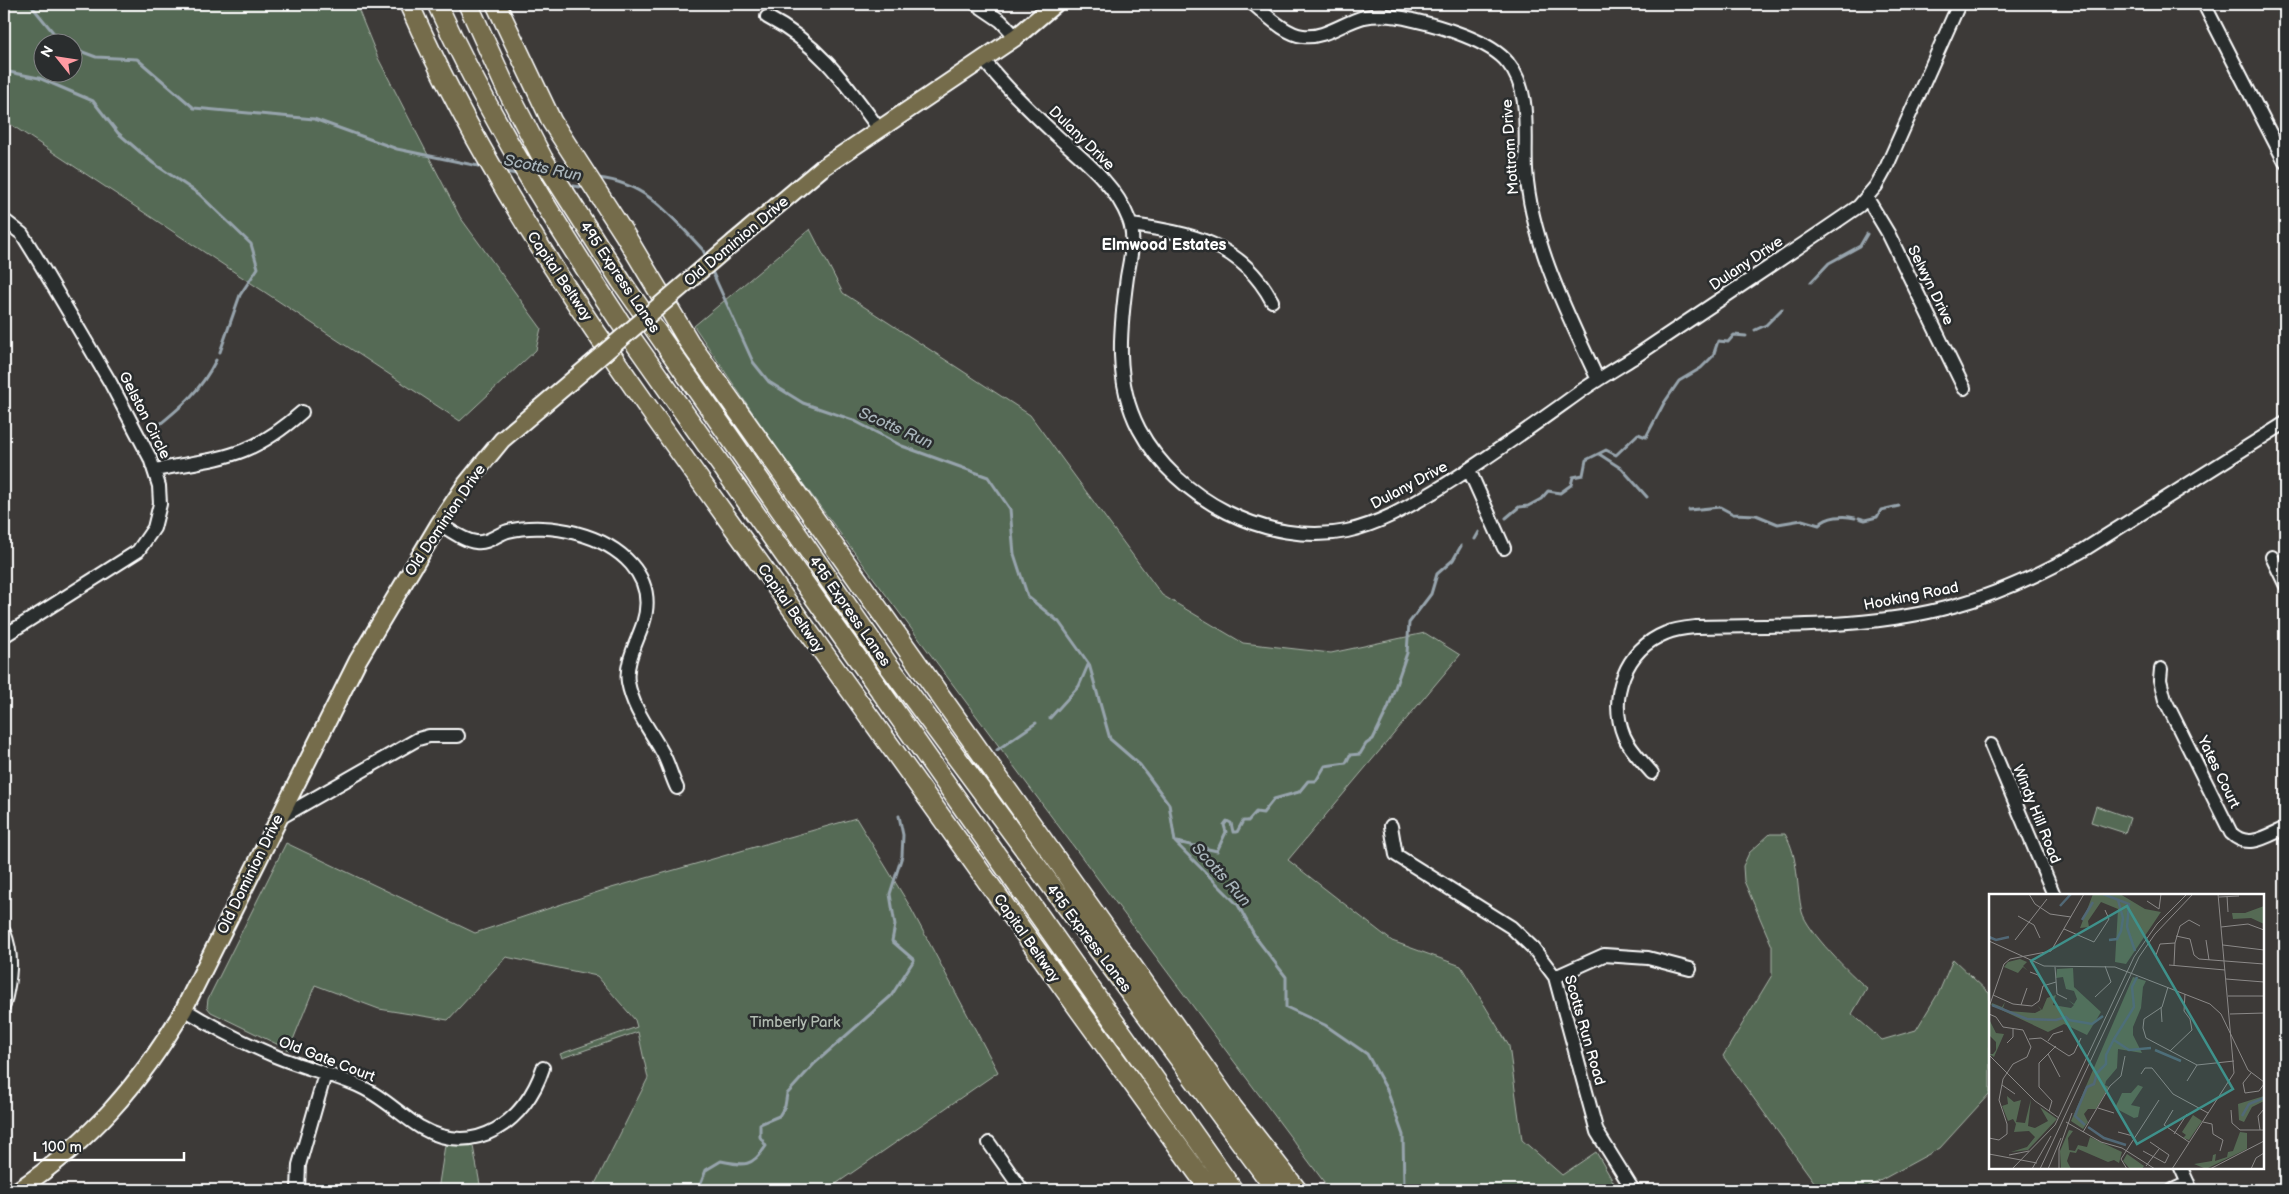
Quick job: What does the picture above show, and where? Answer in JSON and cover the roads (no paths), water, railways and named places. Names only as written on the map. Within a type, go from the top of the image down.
[{"type":"highway","name":"Capital Beltway","points":[[409,4],[442,75],[539,248],[700,482],[1210,1190]]},
{"type":"highway","name":"495 Express Lanes","points":[[437,4],[464,61],[551,218],[706,444],[1233,1190]]},
{"type":"highway","name":"495 Express Lanes","points":[[468,4],[506,88],[543,159],[584,225],[887,664],[1276,1190]]},
{"type":"highway","points":[[496,4],[552,122],[625,235],[689,342],[808,512],[968,732],[1232,1108],[1297,1190]]},
{"type":"main road","name":"Old Dominion Drive","points":[[18,1190],[64,1156],[108,1115],[151,1063],[184,1010],[367,642],[439,524],[466,484],[502,440],[822,168],[982,58],[1016,37],[1055,4]]},
{"type":"street","points":[[976,4],[1001,21],[1016,37]]},
{"type":"street","name":"Mottrom Drive","points":[[1253,4],[1284,28],[1303,36],[1324,34],[1364,18],[1379,15],[1399,17],[1460,35],[1484,45],[1508,62],[1516,74],[1523,97],[1527,186],[1540,238],[1557,287],[1598,380]]},
{"type":"street","name":"Dulany Drive","points":[[982,58],[1003,86],[1097,172],[1116,197],[1131,225],[1133,242],[1119,346],[1120,364],[1137,425],[1150,446],[1180,480],[1202,499],[1232,515],[1276,529],[1318,534],[1359,528],[1400,512],[1469,470],[1598,380],[1822,232],[1867,198],[1886,168],[1959,4]]},
{"type":"street","points":[[2204,4],[2285,162]]},
{"type":"street","points":[[767,17],[796,33],[812,46],[852,92],[879,129]]},
{"type":"street","name":"Selwyn Drive","points":[[1867,198],[1888,233],[1964,388]]},
{"type":"street","name":"Gelston Circle","points":[[4,220],[22,234],[36,255],[140,437],[155,470],[159,486],[158,515],[154,528],[138,551],[4,636]]},
{"type":"street","points":[[1131,225],[1176,231],[1213,243],[1246,266],[1272,301]]},
{"type":"street","points":[[155,470],[214,460],[255,447],[273,436],[302,412]]},
{"type":"street","name":"Hooking Road","points":[[1652,773],[1632,749],[1625,737],[1620,724],[1618,703],[1621,681],[1626,669],[1643,647],[1654,639],[1674,630],[1696,627],[1850,623],[1883,619],[1928,612],[1984,597],[2044,571],[2082,551],[2285,423]]},
{"type":"street","points":[[1469,470],[1504,548]]},
{"type":"street","points":[[439,524],[471,542],[479,543],[517,529],[566,530],[606,544],[630,560],[643,583],[646,606],[644,621],[630,664],[628,682],[641,719],[662,750],[677,788]]},
{"type":"street","points":[[2272,557],[2285,584]]},
{"type":"street","name":"Yates Court","points":[[2161,669],[2160,680],[2165,700],[2231,833],[2236,838],[2250,842],[2285,828]]},
{"type":"street","points":[[278,818],[418,739],[429,736],[458,736]]},
{"type":"street","name":"Windy Hill Road","points":[[1990,745],[2054,894]]},
{"type":"street","name":"Scotts Run Road","points":[[1391,826],[1396,855],[1511,927],[1534,949],[1554,978],[1597,1132],[1633,1190]]},
{"type":"street","points":[[4,932],[11,968],[4,1005]]},
{"type":"street","points":[[1554,978],[1604,955],[1648,958],[1690,969]]},
{"type":"street","name":"Old Gate Court","points":[[184,1010],[255,1047],[371,1092],[420,1127],[457,1137],[487,1134],[509,1122],[529,1100],[543,1068]]},
{"type":"street","points":[[298,1190],[299,1165],[325,1074]]},
{"type":"street","points":[[989,1143],[1022,1190]]},
{"type":"street","points":[[2173,1190],[2190,1187],[2181,1169]]},
{"type":"waterway","name":"Scotts Run","points":[[30,4],[53,32]]},
{"type":"waterway","name":"Scotts Run","points":[[82,52],[96,57],[137,59],[194,108],[314,119],[397,149],[483,167]]},
{"type":"waterway","points":[[4,71],[39,78],[93,101],[118,133],[153,163],[199,194],[251,244],[258,268],[240,295],[220,352]]},
{"type":"waterway","name":"Scotts Run","points":[[502,171],[520,175]]},
{"type":"waterway","name":"Scotts Run","points":[[598,178],[615,181],[631,187],[657,203],[703,250],[707,259]]},
{"type":"waterway","name":"Scotts Run","points":[[568,185],[586,188]]},
{"type":"waterway","points":[[1811,282],[1829,263],[1860,246],[1867,234]]},
{"type":"waterway","name":"Scotts Run","points":[[711,269],[753,362],[769,382],[803,403],[853,420],[902,446],[988,477],[1010,509],[1014,554],[1028,597],[1059,622],[1089,664],[1110,739],[1140,765],[1169,804],[1175,842],[1238,905],[1256,938],[1286,977],[1286,1007],[1325,1025],[1367,1054],[1387,1090],[1403,1135],[1404,1187],[1409,1190]]},
{"type":"waterway","points":[[1755,330],[1766,325],[1782,309]]},
{"type":"waterway","points":[[1506,518],[1519,507],[1528,506],[1541,499],[1548,491],[1560,493],[1571,485],[1573,477],[1583,475],[1586,460],[1606,450],[1616,455],[1638,434],[1646,437],[1664,403],[1679,381],[1701,368],[1713,356],[1718,341],[1728,342],[1734,335],[1746,336]]},
{"type":"waterway","points":[[154,429],[181,406],[196,390],[216,360]]},
{"type":"waterway","points":[[1599,454],[1622,469],[1647,497]]},
{"type":"waterway","points":[[1859,518],[1865,520],[1877,517],[1881,510],[1899,506]]},
{"type":"waterway","points":[[1689,510],[1720,507],[1733,514],[1756,515],[1778,524],[1802,520],[1819,525],[1826,520],[1836,517],[1855,518]]},
{"type":"waterway","points":[[1475,539],[1479,532]]},
{"type":"waterway","points":[[1177,842],[1217,851],[1226,832],[1224,825],[1227,821],[1231,823],[1233,832],[1237,832],[1243,821],[1248,821],[1256,812],[1263,813],[1274,799],[1299,792],[1308,781],[1316,781],[1325,766],[1346,763],[1350,755],[1360,754],[1366,744],[1373,739],[1388,708],[1407,653],[1409,623],[1431,594],[1437,574],[1453,560],[1461,546]]},
{"type":"waterway","points":[[1050,718],[1079,686],[1088,665]]},
{"type":"waterway","points":[[997,750],[1036,723]]},
{"type":"waterway","points":[[698,1190],[706,1170],[721,1161],[742,1164],[752,1161],[761,1153],[766,1146],[760,1137],[760,1124],[779,1116],[785,1106],[787,1094],[815,1063],[891,996],[914,960],[892,941],[895,925],[890,894],[902,856],[903,835],[899,816]]},
{"type":"district","name":"Elmwood Estates","points":[[1164,244]]},
{"type":"park label","name":"Timberly Park","points":[[795,1022]]}]
